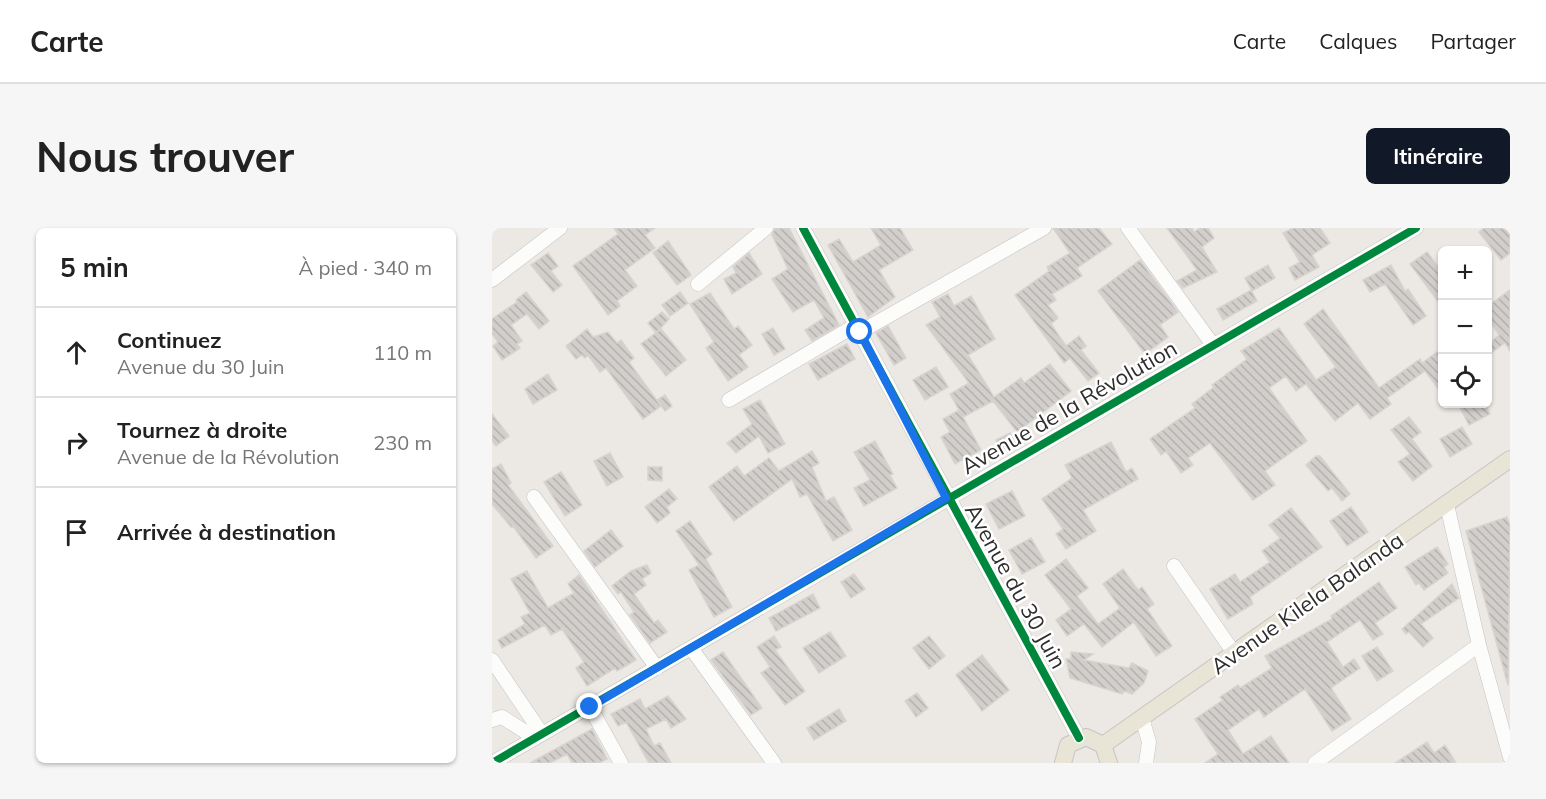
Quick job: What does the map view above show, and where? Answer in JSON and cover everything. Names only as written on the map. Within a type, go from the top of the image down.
[{"type":"main road","name":"Avenue Kilela Balanda","points":[[1103,745],[1510,459]]},
{"type":"main road","points":[[1063,763],[1068,745],[1079,738],[1092,738],[1103,745],[1109,763]]},
{"type":"street","points":[[492,280],[560,228]]},
{"type":"street","points":[[698,284],[766,228]]},
{"type":"street","name":"Avenue du 30 Juin","points":[[803,228],[858,328],[946,498],[1079,738]]},
{"type":"street","points":[[729,400],[1044,228]]},
{"type":"street","points":[[1128,228],[1213,345]]},
{"type":"street","name":"Avenue de la Révolution","points":[[492,763],[946,498],[1416,228]]},
{"type":"street","points":[[534,497],[657,668]]},
{"type":"street","points":[[1447,505],[1479,645],[1510,757]]},
{"type":"street","points":[[1174,566],[1234,653]]},
{"type":"street","points":[[1315,763],[1479,645]]},
{"type":"street","points":[[691,648],[774,763]]},
{"type":"street","points":[[492,660],[539,736]]},
{"type":"street","points":[[590,707],[621,763]]},
{"type":"street","points":[[492,720],[502,717],[539,736]]},
{"type":"street","points":[[1142,718],[1149,742],[1146,763]]},
{"type":"building","points":[[614,228],[655,228],[645,235],[655,248],[625,270],[637,286],[617,301],[620,306],[608,315],[573,266],[618,234]]},
{"type":"building","points":[[775,228],[789,228],[839,325],[812,341],[805,330],[824,318],[814,300],[793,312],[772,279],[788,269],[772,235]]},
{"type":"building","points":[[871,228],[900,228],[913,250],[879,270],[895,297],[868,317],[828,245],[839,239],[853,262],[881,245]]},
{"type":"building","points":[[1053,228],[1099,228],[1112,244],[1077,268],[1082,276],[1052,294],[1056,300],[1048,305],[1058,318],[1051,324],[1066,346],[1079,336],[1086,346],[1081,350],[1099,373],[1088,381],[1070,358],[1064,363],[1015,295],[1049,271],[1047,267],[1070,253]]},
{"type":"building","points":[[1167,228],[1192,228],[1194,232],[1200,228],[1208,228],[1214,238],[1202,247],[1217,272],[1183,288],[1177,281],[1197,270]]},
{"type":"building","points":[[1293,228],[1320,228],[1330,243],[1312,255],[1319,267],[1295,280],[1289,268],[1300,262],[1283,233]]},
{"type":"building","points":[[1484,228],[1510,228],[1510,253],[1501,260],[1479,232]]},
{"type":"building","points":[[668,241],[691,275],[677,285],[653,253]]},
{"type":"building","points":[[1427,252],[1438,266],[1438,301],[1410,264]]},
{"type":"building","points":[[548,253],[558,266],[551,271],[562,285],[553,292],[531,265]]},
{"type":"building","points":[[749,253],[762,274],[732,294],[724,279],[736,273],[733,267]]},
{"type":"building","points":[[1140,260],[1178,312],[1160,325],[1168,337],[1145,354],[1098,291]]},
{"type":"building","points":[[1268,265],[1275,278],[1252,291],[1245,278]]},
{"type":"building","points":[[1391,265],[1405,291],[1408,289],[1426,316],[1413,325],[1385,284],[1370,292],[1363,280]]},
{"type":"building","points":[[1251,290],[1257,301],[1223,320],[1217,309]]},
{"type":"building","points":[[1510,290],[1510,351],[1505,343],[1492,352],[1492,341],[1499,335],[1492,324],[1492,303]]},
{"type":"building","points":[[526,292],[549,321],[539,329],[527,314],[511,325],[522,341],[517,344],[520,348],[502,360],[493,346],[498,342],[492,334],[492,319],[517,302],[516,300]]},
{"type":"building","points":[[680,292],[688,303],[670,316],[662,305]]},
{"type":"building","points":[[710,293],[734,329],[738,326],[752,345],[739,355],[748,367],[728,381],[706,348],[714,342],[690,304]]},
{"type":"building","points":[[948,294],[954,306],[971,296],[995,339],[968,355],[994,397],[1021,378],[1024,383],[1050,364],[1071,391],[1017,432],[993,401],[963,417],[981,450],[955,464],[941,437],[950,432],[943,419],[959,410],[950,394],[969,383],[926,325],[940,317],[932,302]]},
{"type":"building","points":[[1323,309],[1379,388],[1420,359],[1422,363],[1437,352],[1438,388],[1425,371],[1387,398],[1391,404],[1370,419],[1358,403],[1335,421],[1306,384],[1296,391],[1286,376],[1269,388],[1307,441],[1265,471],[1275,485],[1253,500],[1210,443],[1188,458],[1193,465],[1181,473],[1166,451],[1161,455],[1150,439],[1195,408],[1192,404],[1214,387],[1212,385],[1247,359],[1241,351],[1279,328],[1316,380],[1336,367],[1304,324]]},
{"type":"building","points":[[662,312],[669,319],[656,333],[648,323]]},
{"type":"building","points":[[888,326],[906,358],[894,365],[876,333]]},
{"type":"building","points":[[773,328],[785,349],[774,355],[762,334]]},
{"type":"building","points":[[587,329],[593,337],[608,332],[617,343],[621,340],[634,358],[629,362],[661,406],[643,419],[606,368],[600,372],[588,355],[585,358],[582,355],[576,359],[566,346]]},
{"type":"building","points":[[661,329],[686,360],[666,376],[641,344]]},
{"type":"building","points":[[847,344],[855,359],[818,380],[809,364]]},
{"type":"building","points":[[936,367],[948,387],[925,400],[913,380]]},
{"type":"building","points":[[548,374],[557,390],[533,404],[525,389]]},
{"type":"building","points":[[665,395],[672,406],[665,411],[657,400]]},
{"type":"building","points":[[760,400],[785,444],[768,453],[759,436],[736,453],[727,443],[752,424],[743,409]]},
{"type":"building","points":[[1460,408],[1487,408],[1490,414],[1469,425]]},
{"type":"building","points":[[492,414],[509,436],[496,446],[492,441]]},
{"type":"building","points":[[1409,417],[1421,432],[1412,439],[1432,466],[1413,481],[1398,462],[1410,454],[1391,430]]},
{"type":"building","points":[[1462,427],[1472,444],[1450,457],[1440,439]]},
{"type":"building","points":[[1010,433],[1015,442],[1001,450],[996,440]]},
{"type":"building","points":[[875,441],[893,474],[890,475],[897,488],[864,506],[854,488],[870,480],[854,452]]},
{"type":"building","points":[[1111,442],[1126,472],[1132,468],[1138,479],[1083,510],[1096,531],[1066,549],[1056,534],[1063,529],[1042,499],[1072,478],[1065,465]]},
{"type":"building","points":[[812,451],[819,463],[812,467],[826,501],[834,497],[852,530],[833,541],[807,494],[800,497],[792,479],[734,521],[709,487],[737,466],[744,476],[769,458],[779,471]]},
{"type":"building","points":[[610,453],[623,477],[607,486],[594,461]]},
{"type":"building","points":[[1316,456],[1320,456],[1350,494],[1342,501],[1332,488],[1328,491],[1306,465]]},
{"type":"building","points":[[501,464],[511,483],[508,485],[553,546],[536,558],[513,526],[511,527],[492,504],[492,469]]},
{"type":"building","points":[[648,467],[662,467],[662,481],[648,480]]},
{"type":"building","points":[[561,472],[582,505],[565,516],[544,482]]},
{"type":"building","points":[[669,489],[677,499],[667,507],[670,513],[657,523],[645,507]]},
{"type":"building","points":[[1012,491],[1025,516],[999,529],[986,504]]},
{"type":"building","points":[[1351,507],[1368,532],[1347,546],[1330,521]]},
{"type":"building","points":[[1291,508],[1322,547],[1250,597],[1253,604],[1228,619],[1210,589],[1235,574],[1240,582],[1270,562],[1262,551],[1280,538],[1269,525]]},
{"type":"building","points":[[1507,517],[1510,526],[1508,685],[1466,531]]},
{"type":"building","points":[[690,521],[712,554],[706,559],[732,607],[714,617],[689,570],[699,565],[676,531]]},
{"type":"building","points":[[611,530],[623,546],[595,567],[584,551]]},
{"type":"building","points":[[1031,538],[1045,562],[1022,574],[1009,550]]},
{"type":"building","points":[[1437,547],[1448,564],[1444,567],[1448,573],[1424,590],[1419,583],[1416,585],[1405,567]]},
{"type":"building","points":[[1066,559],[1088,588],[1077,596],[1098,624],[1120,608],[1103,584],[1123,569],[1138,590],[1142,587],[1154,604],[1147,609],[1172,646],[1156,656],[1134,622],[1102,647],[1084,624],[1067,636],[1056,620],[1071,609],[1045,575]]},
{"type":"building","points":[[647,565],[651,573],[642,579],[646,585],[634,594],[654,623],[658,620],[667,632],[650,643],[630,615],[634,612],[621,592],[618,594],[612,586],[631,571]]},
{"type":"building","points":[[527,571],[548,608],[574,593],[568,584],[579,575],[636,660],[617,671],[615,668],[587,686],[576,668],[584,662],[562,629],[551,635],[545,625],[502,648],[498,640],[525,624],[521,617],[530,613],[511,579]]},
{"type":"building","points":[[854,574],[865,589],[851,598],[841,582]]},
{"type":"building","points":[[1379,582],[1397,608],[1375,623],[1383,634],[1373,640],[1360,620],[1327,642],[1343,667],[1354,659],[1360,668],[1331,688],[1351,719],[1332,731],[1305,689],[1264,717],[1259,709],[1228,730],[1243,754],[1271,736],[1289,763],[1205,763],[1218,754],[1195,719],[1223,700],[1220,697],[1238,685],[1240,688],[1272,668],[1265,656],[1332,619],[1331,616]]},
{"type":"building","points":[[1452,584],[1459,598],[1421,624],[1433,638],[1423,647],[1409,632],[1406,634],[1402,629]]},
{"type":"building","points":[[813,594],[820,608],[776,631],[769,618]]},
{"type":"building","points":[[830,632],[846,656],[819,673],[803,648]]},
{"type":"building","points":[[774,636],[781,647],[775,650],[805,691],[785,705],[761,673],[770,667],[757,647]]},
{"type":"building","points":[[929,636],[945,656],[929,669],[913,648]]},
{"type":"building","points":[[1377,647],[1393,671],[1377,681],[1362,656]]},
{"type":"building","points":[[723,652],[762,708],[751,715],[711,660]]},
{"type":"building","points":[[1071,652],[1093,654],[1084,660],[1129,668],[1132,663],[1148,671],[1144,683],[1132,694],[1125,691],[1122,694],[1070,678],[1066,659],[1071,659]]},
{"type":"building","points":[[982,655],[1009,690],[982,711],[956,675]]},
{"type":"building","points":[[917,693],[928,708],[916,717],[905,701]]},
{"type":"building","points":[[668,696],[686,719],[671,728],[666,719],[646,729],[654,746],[660,743],[671,763],[649,763],[626,722],[618,726],[611,714],[640,699],[645,709]]},
{"type":"building","points":[[839,709],[846,721],[814,740],[807,728]]},
{"type":"building","points":[[592,729],[607,759],[599,763],[572,763],[567,754],[550,763],[530,763]]},
{"type":"building","points":[[1427,742],[1434,753],[1445,745],[1456,763],[1395,763]]},
{"type":"cycle path","points":[[803,228],[1079,738]]},
{"type":"cycle path","points":[[492,763],[1416,228]]},
{"type":"route","points":[[590,707],[946,498],[860,332]]}]
